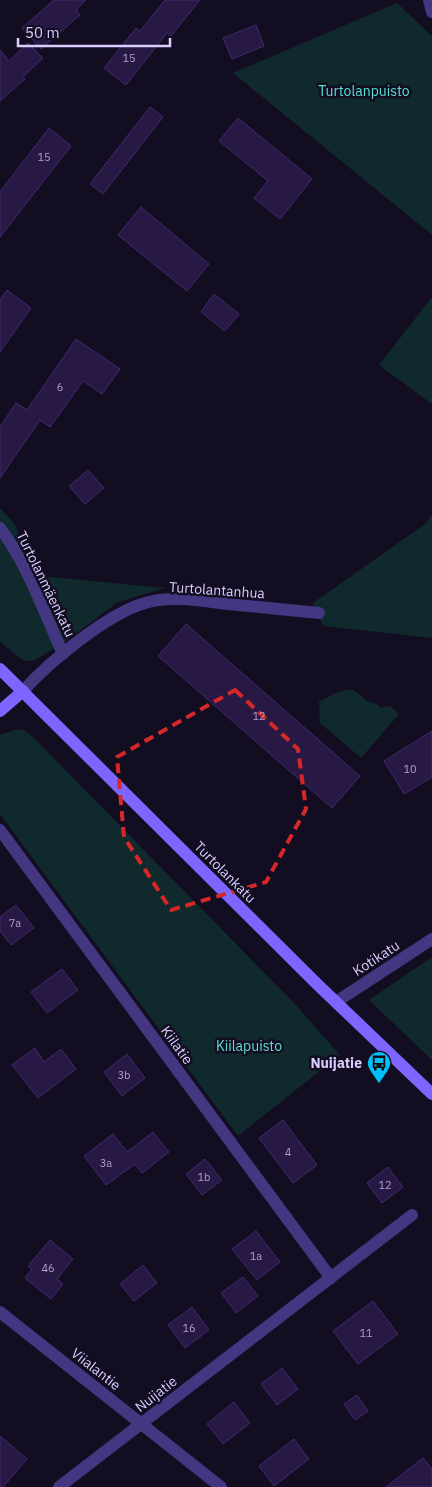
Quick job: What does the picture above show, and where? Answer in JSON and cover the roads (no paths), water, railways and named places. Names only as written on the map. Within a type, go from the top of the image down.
[{"type":"main road","name":"Turtolankatu","points":[[0,668],[336,1002],[432,1094]]},
{"type":"main road","points":[[0,712],[23,691]]},
{"type":"street","points":[[429,0],[432,12]]},
{"type":"street","name":"Turtolanmäenkatu","points":[[0,528],[9,540],[31,582],[63,654]]},
{"type":"street","name":"Turtolantanhua","points":[[23,691],[40,673],[63,654],[119,614],[146,603],[173,600],[203,601],[319,613]]},
{"type":"street","name":"Kiilatie","points":[[0,830],[330,1278]]},
{"type":"street","name":"Kotikatu","points":[[336,1002],[432,939]]},
{"type":"street","name":"Nuijatie","points":[[59,1487],[412,1215]]},
{"type":"street","name":"Viialantie","points":[[0,1312],[221,1487]]},
{"type":"place","name":"Nuijatie","points":[[379,1084]]},
{"type":"park label","name":"Turtolanpuisto","points":[[364,91]]},
{"type":"park label","name":"Kiilapuisto","points":[[249,1046]]}]
